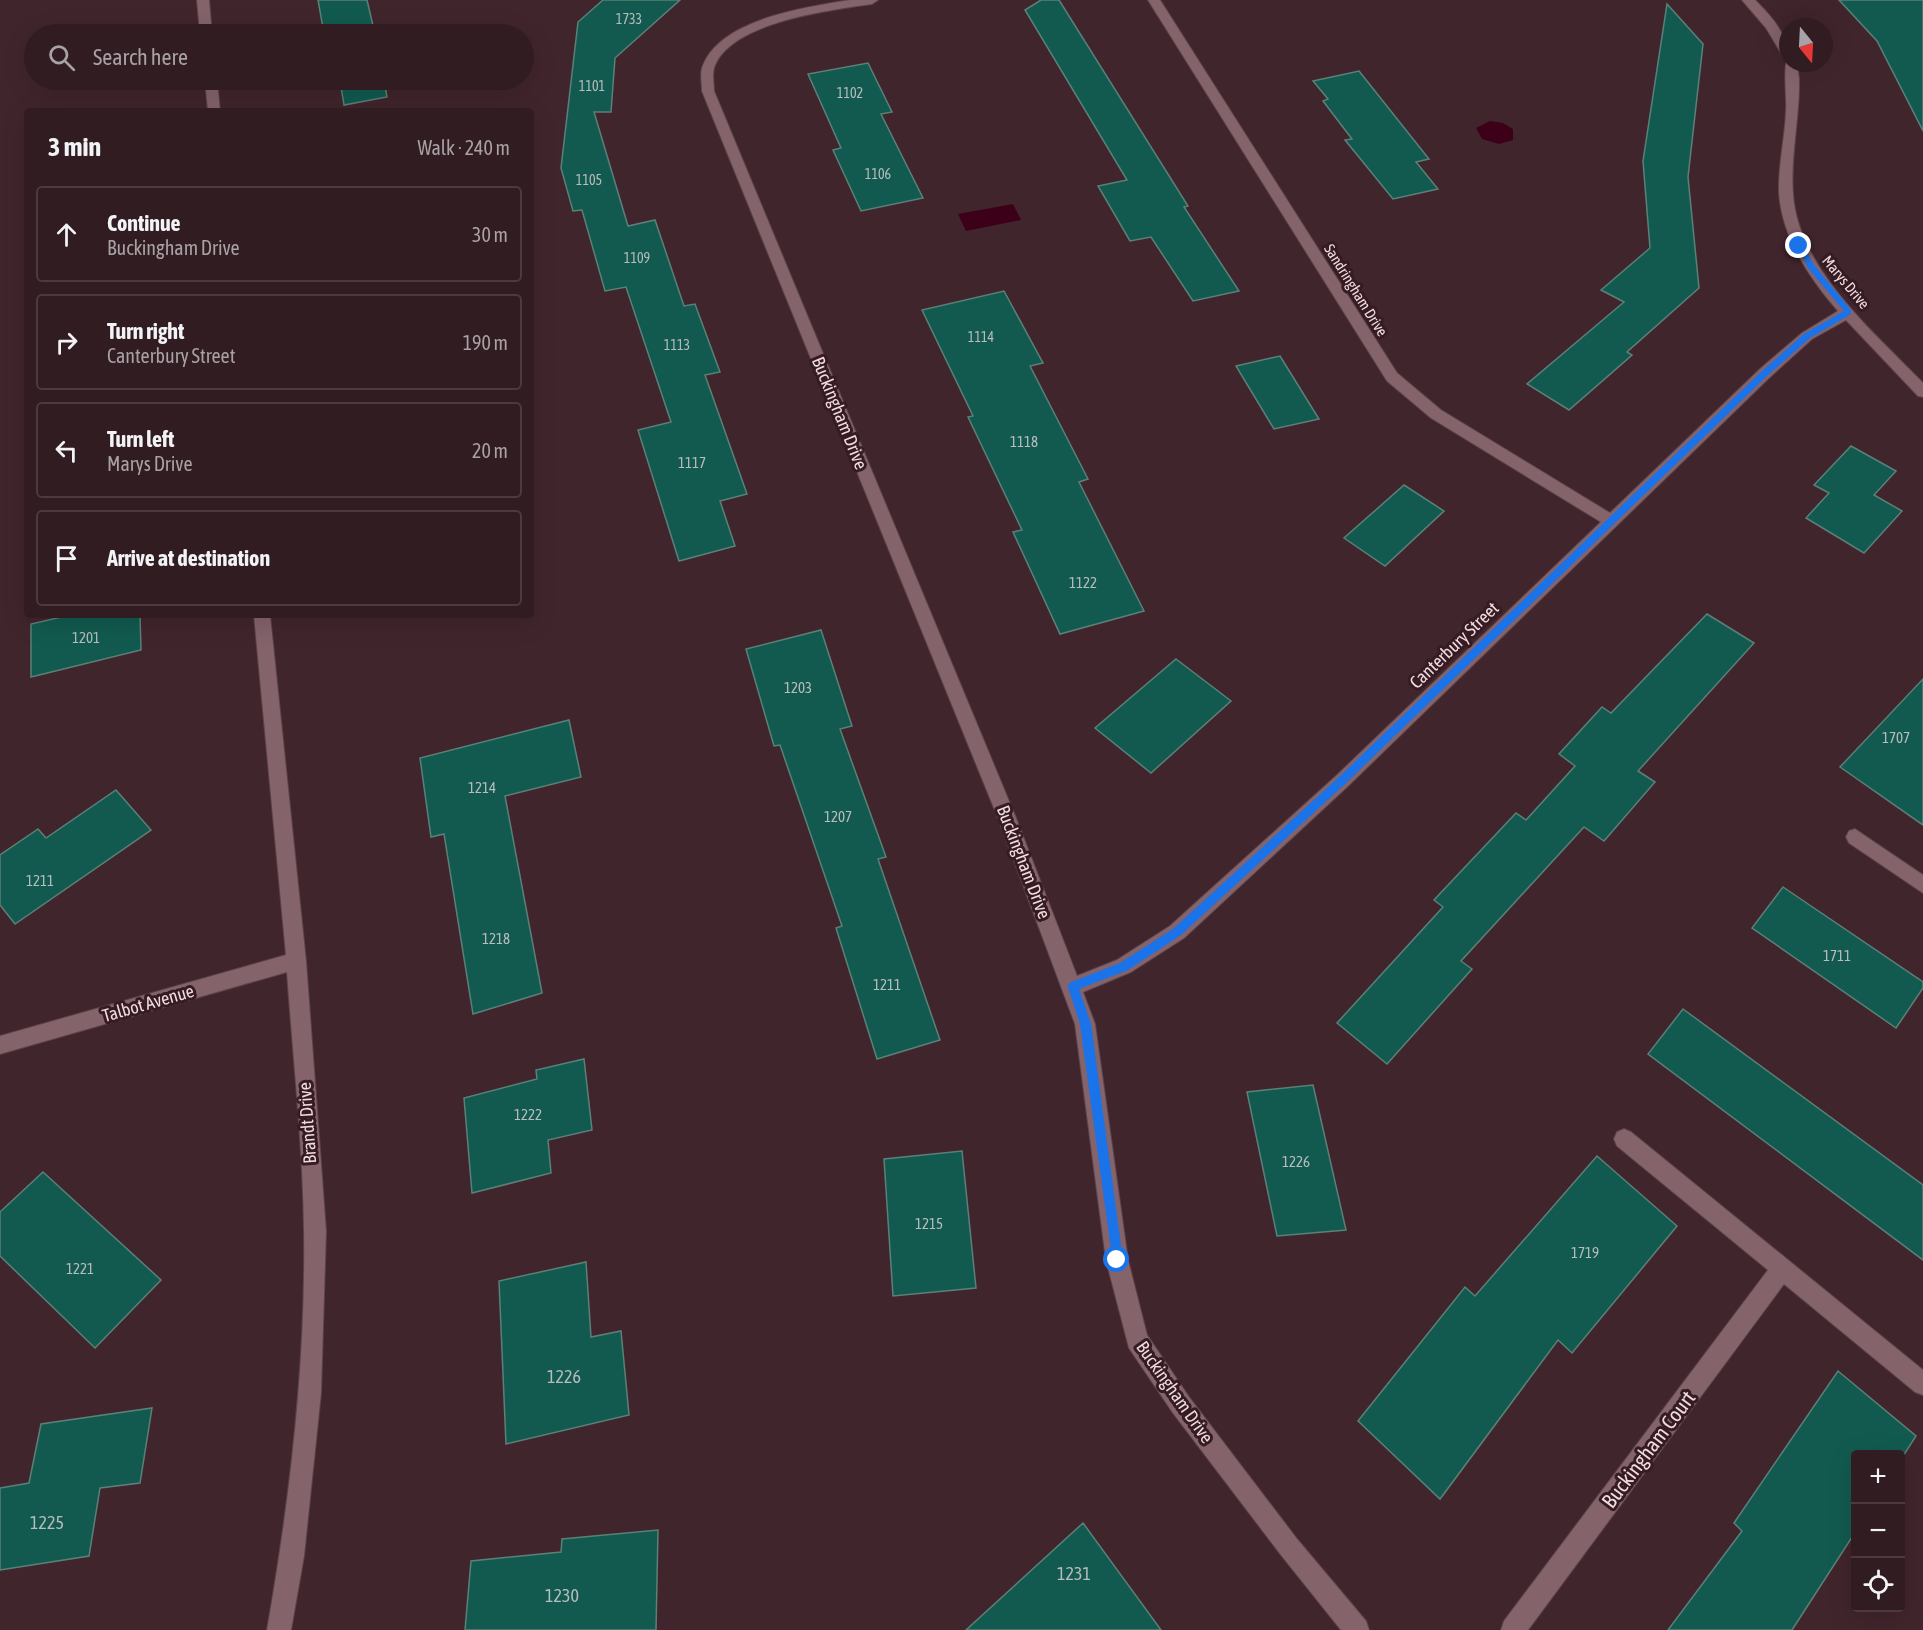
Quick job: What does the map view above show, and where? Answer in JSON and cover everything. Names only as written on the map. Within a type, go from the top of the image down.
[{"type":"street","points":[[203,0],[205,24]]},
{"type":"street","name":"Buckingham Drive","points":[[872,0],[786,15],[749,30],[726,43],[708,67],[708,91],[1003,807],[1073,987],[1085,1024],[1117,1260],[1137,1340],[1217,1453],[1289,1548],[1357,1630]]},
{"type":"street","name":"Sandringham Drive","points":[[1154,0],[1392,377],[1436,414],[1610,520]]},
{"type":"street","points":[[1748,0],[1763,14],[1779,37]]},
{"type":"street","name":"Marys Drive","points":[[1792,72],[1794,82],[1786,196],[1791,223],[1810,267],[1923,393]]},
{"type":"street","points":[[212,90],[214,108]]},
{"type":"street","name":"Canterbury Street","points":[[1073,987],[1124,966],[1177,932],[1342,781],[1610,520],[1765,373],[1807,336],[1848,312]]},
{"type":"street","name":"Brandt Drive","points":[[262,618],[296,961],[315,1231],[310,1393],[292,1556],[279,1630]]},
{"type":"street","points":[[1855,837],[1923,885]]},
{"type":"street","name":"Talbot Avenue","points":[[0,1045],[296,961]]},
{"type":"street","points":[[1624,1139],[1923,1384]]},
{"type":"street","name":"Buckingham Court","points":[[1513,1630],[1782,1269]]},
{"type":"shaded area","points":[[1490,121],[1503,123],[1513,129],[1513,140],[1499,144],[1482,139],[1476,128]]},
{"type":"shaded area","points":[[1013,204],[1021,220],[966,231],[958,214]]},
{"type":"building","points":[[318,0],[367,0],[373,24],[322,24]]},
{"type":"building","points":[[603,0],[680,0],[615,58],[611,112],[594,112],[628,226],[655,220],[684,306],[695,304],[720,372],[705,375],[747,494],[720,501],[735,546],[679,561],[638,430],[671,422],[626,287],[605,291],[582,210],[573,211],[561,168],[578,22]]},
{"type":"building","points":[[1041,0],[1059,0],[1188,206],[1184,207],[1239,291],[1193,301],[1151,237],[1130,241],[1098,186],[1127,180],[1025,10]]},
{"type":"building","points":[[1839,0],[1923,0],[1923,131],[1877,41]]},
{"type":"building","points":[[1667,4],[1703,44],[1688,177],[1699,288],[1627,352],[1632,355],[1569,410],[1527,384],[1624,302],[1601,290],[1650,248],[1643,161]]},
{"type":"building","points":[[868,63],[892,112],[881,114],[923,198],[861,211],[833,150],[841,148],[808,74]]},
{"type":"building","points":[[1359,71],[1429,159],[1416,162],[1438,189],[1393,199],[1345,140],[1352,139],[1323,101],[1328,99],[1313,81]]},
{"type":"building","points":[[342,90],[386,90],[387,97],[344,105]]},
{"type":"building","points":[[1004,291],[1043,363],[1030,366],[1088,479],[1079,482],[1144,611],[1060,634],[1013,532],[1022,530],[968,417],[973,416],[922,310]]},
{"type":"building","points":[[1280,356],[1319,419],[1274,429],[1236,366]]},
{"type":"building","points":[[1851,446],[1896,471],[1874,495],[1902,511],[1864,553],[1806,518],[1829,493],[1814,485]]},
{"type":"building","points":[[1404,485],[1444,511],[1385,566],[1344,538]]},
{"type":"building","points":[[1707,614],[1754,643],[1638,771],[1655,782],[1604,841],[1584,827],[1461,961],[1472,969],[1387,1064],[1337,1023],[1443,907],[1434,900],[1516,813],[1526,820],[1575,766],[1559,754],[1602,707],[1611,713]]},
{"type":"building","points":[[57,618],[140,618],[141,650],[31,677],[31,624]]},
{"type":"building","points":[[821,630],[852,726],[840,729],[886,857],[878,859],[940,1040],[877,1059],[836,928],[842,926],[780,745],[774,746],[746,649]]},
{"type":"building","points":[[1176,659],[1231,701],[1151,773],[1095,728]]},
{"type":"building","points":[[1923,679],[1923,825],[1840,767]]},
{"type":"building","points":[[569,720],[581,777],[505,796],[542,993],[473,1014],[444,834],[431,837],[420,758]]},
{"type":"building","points":[[116,790],[151,830],[15,924],[0,905],[0,855],[38,829],[46,838]]},
{"type":"building","points":[[1783,887],[1923,982],[1923,988],[1896,1028],[1752,928]]},
{"type":"building","points":[[1683,1009],[1923,1185],[1923,1260],[1648,1054]]},
{"type":"building","points":[[584,1059],[592,1130],[548,1140],[551,1173],[472,1193],[464,1098],[537,1079],[536,1070]]},
{"type":"building","points":[[1313,1085],[1346,1230],[1277,1236],[1247,1092]]},
{"type":"building","points":[[962,1151],[976,1288],[893,1296],[884,1159]]},
{"type":"building","points":[[1597,1156],[1677,1226],[1572,1353],[1558,1340],[1440,1499],[1358,1421],[1465,1287],[1475,1296]]},
{"type":"building","points":[[43,1172],[161,1280],[95,1348],[0,1256],[0,1212]]},
{"type":"building","points":[[586,1262],[591,1337],[621,1331],[629,1415],[506,1444],[499,1281]]},
{"type":"building","points":[[1838,1371],[1916,1436],[1905,1453],[1905,1450],[1851,1450],[1851,1539],[1792,1630],[1668,1630],[1742,1531],[1734,1523]]},
{"type":"building","points":[[152,1408],[140,1483],[100,1488],[89,1556],[0,1570],[0,1488],[29,1483],[41,1424]]},
{"type":"building","points":[[1083,1523],[1161,1630],[966,1630]]},
{"type":"building","points":[[658,1530],[656,1630],[465,1630],[471,1561],[561,1552],[562,1539]]},
{"type":"route","points":[[1117,1260],[1085,1024],[1073,987],[1124,966],[1177,932],[1342,781],[1610,520],[1765,373],[1807,336],[1848,312],[1810,267],[1799,246]]}]
